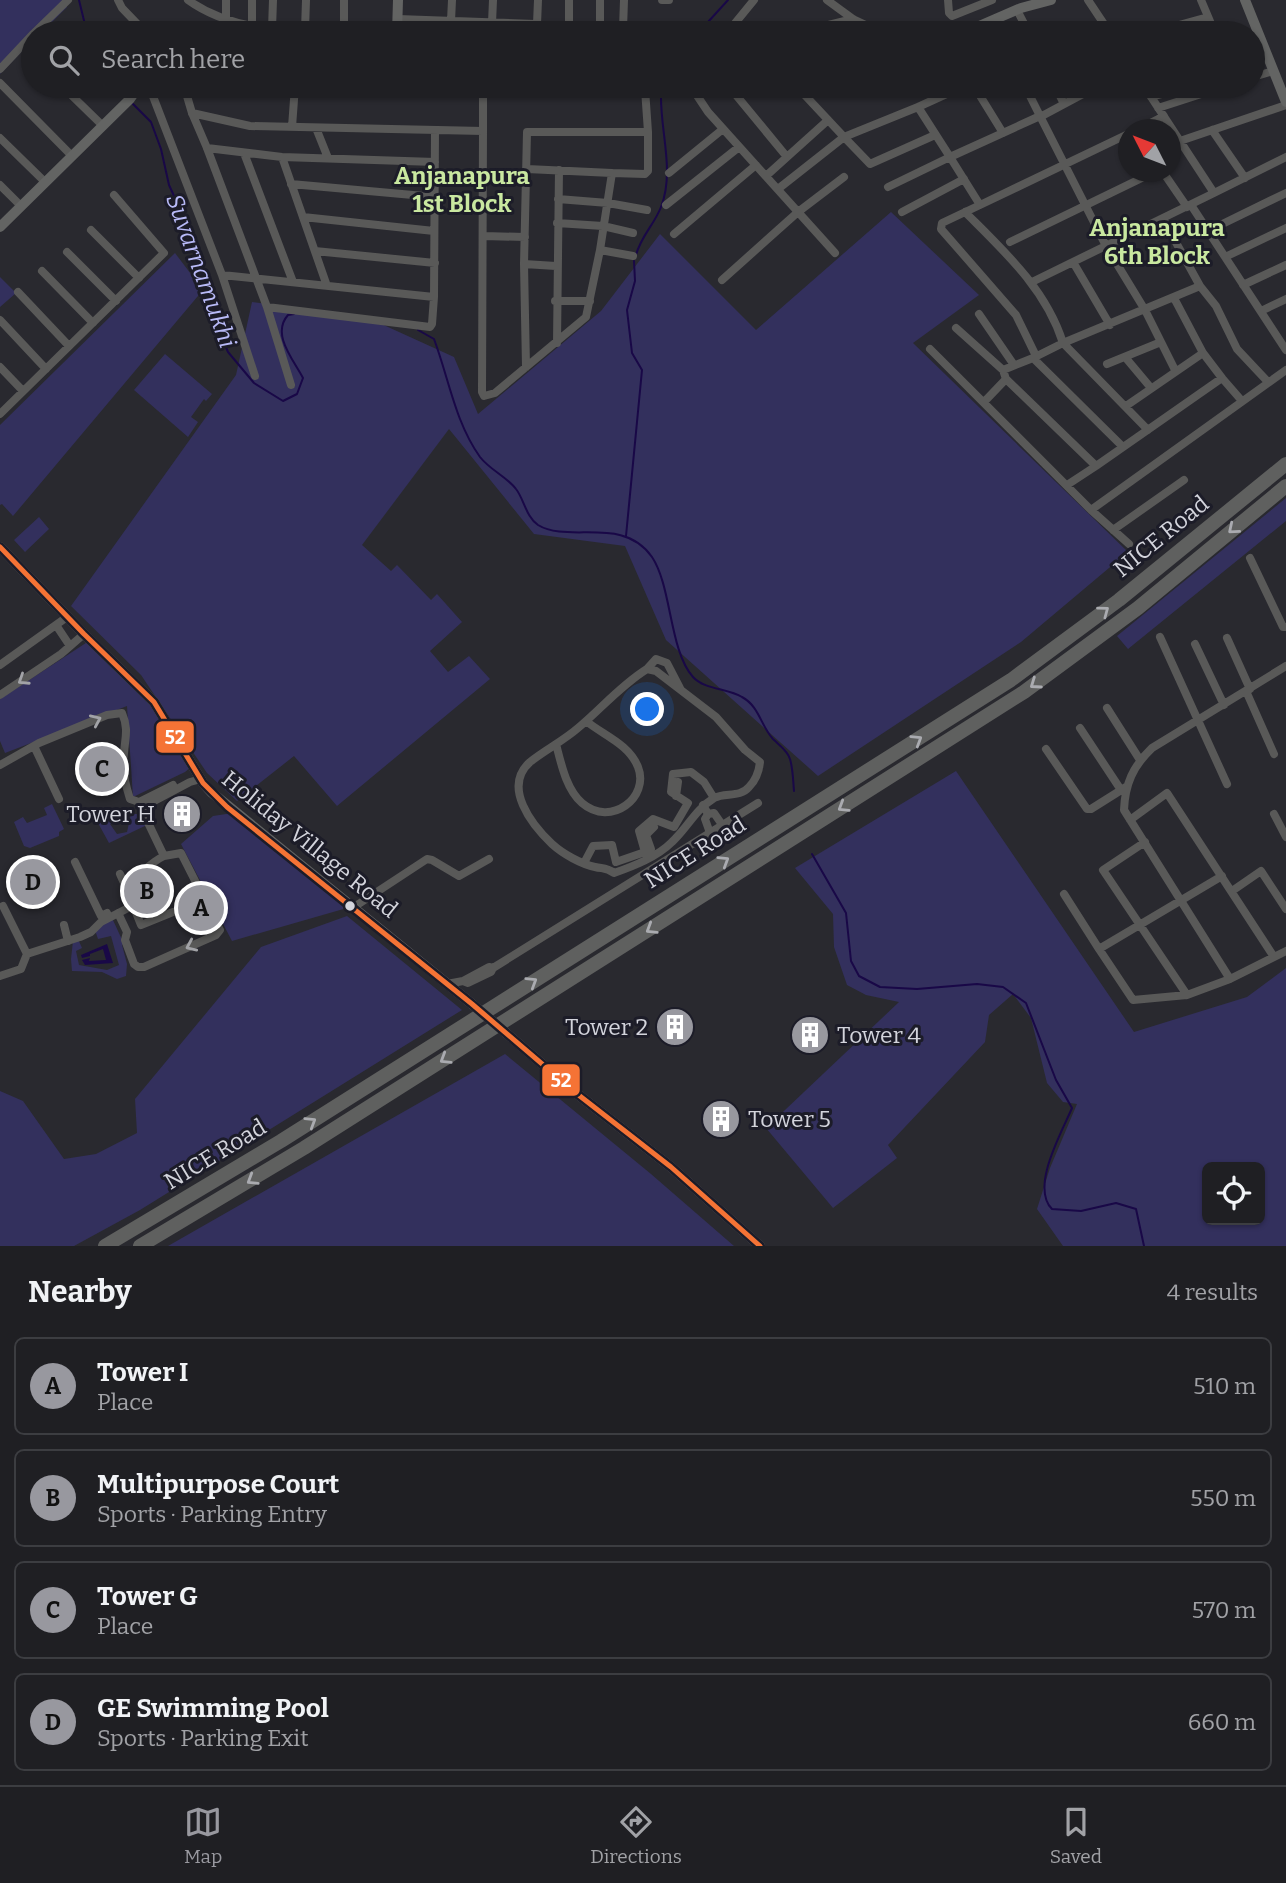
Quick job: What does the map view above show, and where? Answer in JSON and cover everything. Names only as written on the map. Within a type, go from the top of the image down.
[{"type":"highway","name":"NICE Road","points":[[105,1246],[281,1141],[1011,680],[1119,600],[1286,464]]},
{"type":"highway","name":"NICE Road","points":[[140,1246],[284,1160],[1024,692],[1138,608],[1286,486]]},
{"type":"street","points":[[47,21],[68,0]]},
{"type":"street","points":[[118,0],[134,21]]},
{"type":"street","points":[[188,0],[202,10],[232,21]]},
{"type":"street","points":[[202,0],[202,10]]},
{"type":"street","points":[[226,0],[226,19]]},
{"type":"street","points":[[252,0],[252,21]]},
{"type":"street","points":[[272,21],[273,0]]},
{"type":"street","points":[[305,21],[306,0]]},
{"type":"street","points":[[344,0],[344,21]]},
{"type":"street","points":[[398,0],[398,19],[451,21],[452,0]]},
{"type":"street","points":[[492,0],[492,21]]},
{"type":"street","points":[[537,21],[538,0]]},
{"type":"street","points":[[569,0],[569,21]]},
{"type":"street","points":[[600,0],[600,21]]},
{"type":"street","points":[[623,21],[624,0]]},
{"type":"street","points":[[662,0],[669,0]]},
{"type":"street","points":[[737,21],[754,0]]},
{"type":"street","points":[[827,0],[857,21]]},
{"type":"street","points":[[948,0],[949,13],[952,16],[992,0]]},
{"type":"street","points":[[992,20],[1051,0]]},
{"type":"street","points":[[1088,0],[1102,21]]},
{"type":"street","points":[[1201,0],[1210,21]]},
{"type":"street","points":[[1245,0],[1252,21]]},
{"type":"street","points":[[1017,10],[1023,21]]},
{"type":"street","points":[[1194,21],[1208,17]]},
{"type":"street","points":[[845,21],[853,19]]},
{"type":"street","points":[[0,69],[21,47]]},
{"type":"street","points":[[1181,141],[1286,103],[1265,54]]},
{"type":"street","points":[[1265,73],[1273,71]]},
{"type":"street","points":[[0,83],[71,155]]},
{"type":"street","points":[[74,98],[102,125]]},
{"type":"street","points":[[0,227],[131,98]]},
{"type":"street","points":[[154,98],[222,275],[255,376]]},
{"type":"street","points":[[188,98],[267,307],[291,385]]},
{"type":"street","points":[[292,127],[294,98]]},
{"type":"street","points":[[484,98],[484,396],[495,394],[586,317],[612,173]]},
{"type":"street","points":[[527,169],[645,174],[648,172],[646,98]]},
{"type":"street","points":[[700,98],[708,112],[835,253]]},
{"type":"street","points":[[738,98],[787,157]]},
{"type":"street","points":[[807,98],[870,164],[936,135]]},
{"type":"street","points":[[778,190],[844,136],[938,98]]},
{"type":"street","points":[[981,98],[1003,133]]},
{"type":"street","points":[[1031,98],[1175,370]]},
{"type":"street","points":[[1061,98],[1064,104]]},
{"type":"street","points":[[888,187],[1075,98]]},
{"type":"street","points":[[1152,98],[1166,119]]},
{"type":"street","points":[[1158,108],[1189,98]]},
{"type":"street","points":[[918,107],[979,205]]},
{"type":"street","points":[[192,113],[250,125],[484,131]]},
{"type":"street","points":[[1158,119],[1164,116]]},
{"type":"street","points":[[765,176],[827,121]]},
{"type":"street","points":[[316,128],[328,159]]},
{"type":"street","points":[[669,173],[723,129]]},
{"type":"street","points":[[1212,130],[1245,178]]},
{"type":"street","points":[[267,307],[430,327],[435,263],[435,131]]},
{"type":"street","points":[[526,367],[524,264],[527,132],[648,132]]},
{"type":"street","points":[[0,138],[45,182]]},
{"type":"street","points":[[1118,139],[942,223],[941,229],[1016,315],[1034,357],[1123,447]]},
{"type":"street","points":[[1181,143],[1214,193]]},
{"type":"street","points":[[666,205],[739,147]]},
{"type":"street","points":[[207,148],[282,157],[435,162]]},
{"type":"street","points":[[244,153],[293,282]]},
{"type":"street","points":[[282,157],[327,286]]},
{"type":"street","points":[[1032,282],[1286,157]]},
{"type":"street","points":[[674,234],[756,165]]},
{"type":"street","points":[[556,342],[559,170]]},
{"type":"street","points":[[722,280],[798,212],[844,177]]},
{"type":"street","points":[[902,212],[964,179]]},
{"type":"street","points":[[1010,242],[1134,182]]},
{"type":"street","points":[[1171,182],[1261,311],[1282,336],[1286,350]]},
{"type":"street","points":[[0,184],[21,206]]},
{"type":"street","points":[[292,184],[435,197]]},
{"type":"street","points":[[1208,232],[1286,192]]},
{"type":"street","points":[[0,414],[164,253],[114,195]]},
{"type":"street","points":[[558,199],[647,209]]},
{"type":"street","points":[[965,212],[1032,282],[1058,328],[1063,343],[1148,430]]},
{"type":"street","points":[[303,217],[434,231]]},
{"type":"street","points":[[1163,219],[1200,286],[1216,306],[1237,349],[1269,382]]},
{"type":"street","points":[[557,223],[603,226],[633,233]]},
{"type":"street","points":[[1225,257],[1286,228]]},
{"type":"street","points":[[91,230],[138,278]]},
{"type":"street","points":[[484,236],[525,237]]},
{"type":"street","points":[[600,250],[633,256]]},
{"type":"street","points":[[316,251],[435,263]]},
{"type":"street","points":[[67,252],[116,301]]},
{"type":"street","points":[[1073,262],[1110,325]]},
{"type":"street","points":[[524,264],[556,266]]},
{"type":"street","points":[[1243,285],[1286,265]]},
{"type":"street","points":[[42,271],[93,323]]},
{"type":"street","points":[[222,275],[434,297]]},
{"type":"street","points":[[1003,370],[1200,286]]},
{"type":"street","points":[[18,292],[69,346]]},
{"type":"street","points":[[1174,298],[1203,352],[1242,401]]},
{"type":"street","points":[[1261,311],[1286,299]]},
{"type":"street","points":[[555,300],[590,301]]},
{"type":"street","points":[[979,314],[1014,365]]},
{"type":"street","points":[[0,320],[46,369]]},
{"type":"street","points":[[956,328],[1003,370],[1006,379],[1096,466]]},
{"type":"street","points":[[1107,364],[1161,342]]},
{"type":"street","points":[[930,349],[1091,510],[1129,544]]},
{"type":"street","points":[[1126,407],[1203,352]]},
{"type":"street","points":[[1125,357],[1151,388]]},
{"type":"street","points":[[0,366],[23,391]]},
{"type":"street","points":[[1091,510],[1286,370]]},
{"type":"street","points":[[1067,485],[1222,378]]},
{"type":"street","points":[[984,402],[1006,379]]},
{"type":"street","points":[[1113,530],[1184,480]]},
{"type":"street","name":"Holiday Village Road","points":[[0,547],[154,702],[200,778],[227,807],[354,907],[576,1093],[671,1167],[760,1246]]},
{"type":"street","points":[[1250,558],[1283,627],[1286,627]]},
{"type":"street","points":[[0,665],[67,617]]},
{"type":"street","points":[[56,625],[70,646]]},
{"type":"street","points":[[0,695],[84,634]]},
{"type":"street","points":[[1160,637],[1227,784]]},
{"type":"street","points":[[1227,638],[1274,754]]},
{"type":"street","points":[[1195,645],[1224,705]]},
{"type":"street","points":[[647,669],[656,671],[682,692],[716,717],[745,750],[760,762],[756,776],[748,789],[737,794],[720,795],[703,805],[672,842],[626,869],[614,873],[606,867],[584,863],[555,847],[524,809],[518,788],[519,777],[528,764],[586,721],[656,659],[667,663],[682,692]]},
{"type":"street","points":[[1230,979],[1124,810],[1124,789],[1140,760],[1152,748],[1286,666]]},
{"type":"street","points":[[1107,708],[1140,760]]},
{"type":"street","points":[[0,765],[34,746],[107,715],[122,713],[127,729],[124,767],[130,799],[139,802],[187,778],[200,778]]},
{"type":"street","points":[[556,744],[572,791],[582,803],[600,813],[618,811],[635,795],[639,784],[639,768],[617,741],[586,721]]},
{"type":"street","points":[[1080,728],[1124,789]]},
{"type":"street","points":[[34,746],[59,799]]},
{"type":"street","points":[[1045,749],[1087,809],[1124,789]]},
{"type":"street","points":[[645,852],[639,831],[653,819],[674,827],[688,803],[670,789],[673,774],[691,772],[704,782],[715,798]]},
{"type":"street","points":[[164,856],[141,808],[200,778]]},
{"type":"street","points":[[676,796],[678,782]]},
{"type":"street","points":[[1130,820],[1167,793],[1274,957]]},
{"type":"street","points":[[447,984],[463,981],[489,967],[493,968],[758,803]]},
{"type":"street","points":[[703,805],[708,814]]},
{"type":"street","points":[[708,814],[714,813],[723,826]]},
{"type":"street","points":[[708,814],[705,819],[710,833]]},
{"type":"street","points":[[1274,814],[1286,837]]},
{"type":"street","points":[[584,863],[593,846],[612,845],[616,862],[651,849],[646,835],[654,827]]},
{"type":"street","points":[[1145,842],[1103,870],[1187,995]]},
{"type":"street","points":[[118,913],[127,932],[125,940],[134,964],[138,967],[144,967],[215,935],[220,930],[181,853],[164,856],[152,862],[125,886]]},
{"type":"street","points":[[354,907],[427,859],[459,876],[489,859]]},
{"type":"street","points":[[75,862],[101,916],[132,903]]},
{"type":"street","points":[[1232,891],[1261,871],[1286,909]]},
{"type":"street","points":[[120,874],[141,925]]},
{"type":"street","points":[[1099,949],[1222,876]]},
{"type":"street","points":[[1064,894],[1133,1000],[1187,995],[1230,979],[1286,951]]},
{"type":"street","points":[[27,954],[91,932],[100,922],[132,903]]},
{"type":"street","points":[[0,976],[22,969],[27,954],[3,906]]},
{"type":"street","points":[[127,932],[173,912]]},
{"type":"street","points":[[64,925],[68,941]]},
{"type":"shaded area","points":[[0,0],[65,0],[67,7],[53,21],[21,21],[21,52],[0,74]]},
{"type":"shaded area","points":[[891,212],[979,295],[913,343],[1128,552],[1021,642],[818,776],[666,640],[625,546],[534,534],[449,429],[362,545],[391,571],[397,565],[431,600],[437,594],[462,622],[430,651],[448,672],[469,656],[490,679],[337,806],[294,756],[237,801],[207,773],[141,675],[71,606],[236,375],[252,302],[366,317],[454,357],[478,414],[601,311],[660,234],[756,330]]},
{"type":"shaded area","points":[[175,253],[203,290],[13,516],[0,505],[0,425]]},
{"type":"shaded area","points":[[0,277],[16,293],[0,307]]},
{"type":"shaded area","points":[[165,354],[212,394],[206,401],[204,399],[191,417],[198,422],[188,437],[134,390]]},
{"type":"shaded area","points":[[1286,498],[1286,521],[1128,649],[1117,636]]},
{"type":"shaded area","points":[[39,517],[49,529],[25,552],[14,540]]},
{"type":"shaded area","points":[[89,641],[146,693],[191,767],[185,772],[133,797],[127,706],[5,753],[0,741],[0,699]]},
{"type":"shaded area","points":[[956,771],[1134,1032],[1247,997],[1286,968],[1286,1246],[1063,1246],[1037,1209],[1050,1168],[1077,1104],[1063,1102],[1047,1083],[1031,1018],[1013,994],[989,1015],[985,1042],[888,1145],[897,1158],[833,1208],[766,1128],[899,1002],[866,995],[847,985],[834,947],[833,914],[795,868]]},
{"type":"shaded area","points":[[52,804],[64,829],[59,832],[59,836],[30,848],[24,846],[14,822],[23,817],[27,823],[47,815],[44,808]]},
{"type":"shaded area","points":[[126,810],[123,820],[110,824],[117,834],[127,832],[131,814],[141,814],[147,825],[109,843],[98,823]]},
{"type":"shaded area","points":[[233,813],[347,908],[232,941],[181,844],[213,816]]},
{"type":"shaded area","points":[[36,871],[41,885],[16,896],[15,892]]},
{"type":"shaded area","points":[[155,874],[166,897],[161,899],[164,907],[148,914],[134,883]]},
{"type":"shaded area","points":[[347,916],[462,1010],[140,1210],[74,1246],[0,1246],[0,1091],[23,1101],[64,1159],[96,1154],[137,1133],[135,1099],[261,947]]},
{"type":"shaded area","points":[[112,918],[124,944],[126,976],[117,979],[102,972],[72,971],[73,941],[78,939],[82,948],[76,951],[79,965],[107,970],[119,965],[111,936],[98,939],[95,930]]},
{"type":"shaded area","points":[[107,944],[113,963],[85,965],[82,960],[106,960],[103,949],[90,956],[82,958],[81,955]]},
{"type":"shaded area","points":[[505,1054],[734,1246],[168,1246]]},
{"type":"waterway","name":"Suvarnamukhi","points":[[79,0],[84,21]]},
{"type":"waterway","points":[[709,21],[728,0]]},
{"type":"waterway","points":[[636,255],[661,207],[665,193],[667,165],[661,98]]},
{"type":"waterway","name":"Suvarnamukhi","points":[[133,104],[151,122],[161,149],[169,185],[192,235],[215,322],[228,352],[254,383],[283,401],[297,394],[303,378],[289,355],[283,338],[283,322],[288,315],[294,314]]},
{"type":"waterway","points":[[626,536],[642,370],[632,353],[627,310],[635,281],[634,261]]},
{"type":"waterway","name":"Suvarnamukhi","points":[[418,330],[434,339],[458,415],[471,444],[484,462],[516,489],[534,522],[551,530],[611,533],[626,537],[640,544],[652,557],[659,570],[685,665],[698,681],[748,701],[769,734],[789,756],[794,791]]},
{"type":"waterway","name":"Suvarnamukhi","points":[[812,854],[846,913],[851,961],[859,976],[880,987],[917,989],[977,984],[1003,987],[1026,1003],[1056,1080],[1072,1108],[1050,1159],[1044,1187],[1046,1199],[1052,1209],[1081,1211],[1116,1203],[1136,1209],[1144,1246]]},
{"type":"transit line","name":"52","points":[[0,547],[154,702],[203,783],[227,807],[472,1004],[576,1093],[671,1167],[760,1246]]},
{"type":"place","name":"Tower G","points":[[102,769]]},
{"type":"place","name":"Tower H","points":[[182,814]]},
{"type":"place","name":"GE Swimming Pool","points":[[33,882]]},
{"type":"place","name":"Multipurpose Court","points":[[147,891]]},
{"type":"place","name":"Tower I","points":[[201,908]]},
{"type":"place","name":"Tower 2","points":[[675,1027]]},
{"type":"place","name":"Tower 4","points":[[810,1035]]},
{"type":"place","name":"Tower 5","points":[[721,1119]]},
{"type":"district","name":"Anjanapura 1st Block","points":[[462,190]]},
{"type":"district","name":"Anjanapura 6th Block","points":[[1157,242]]}]
